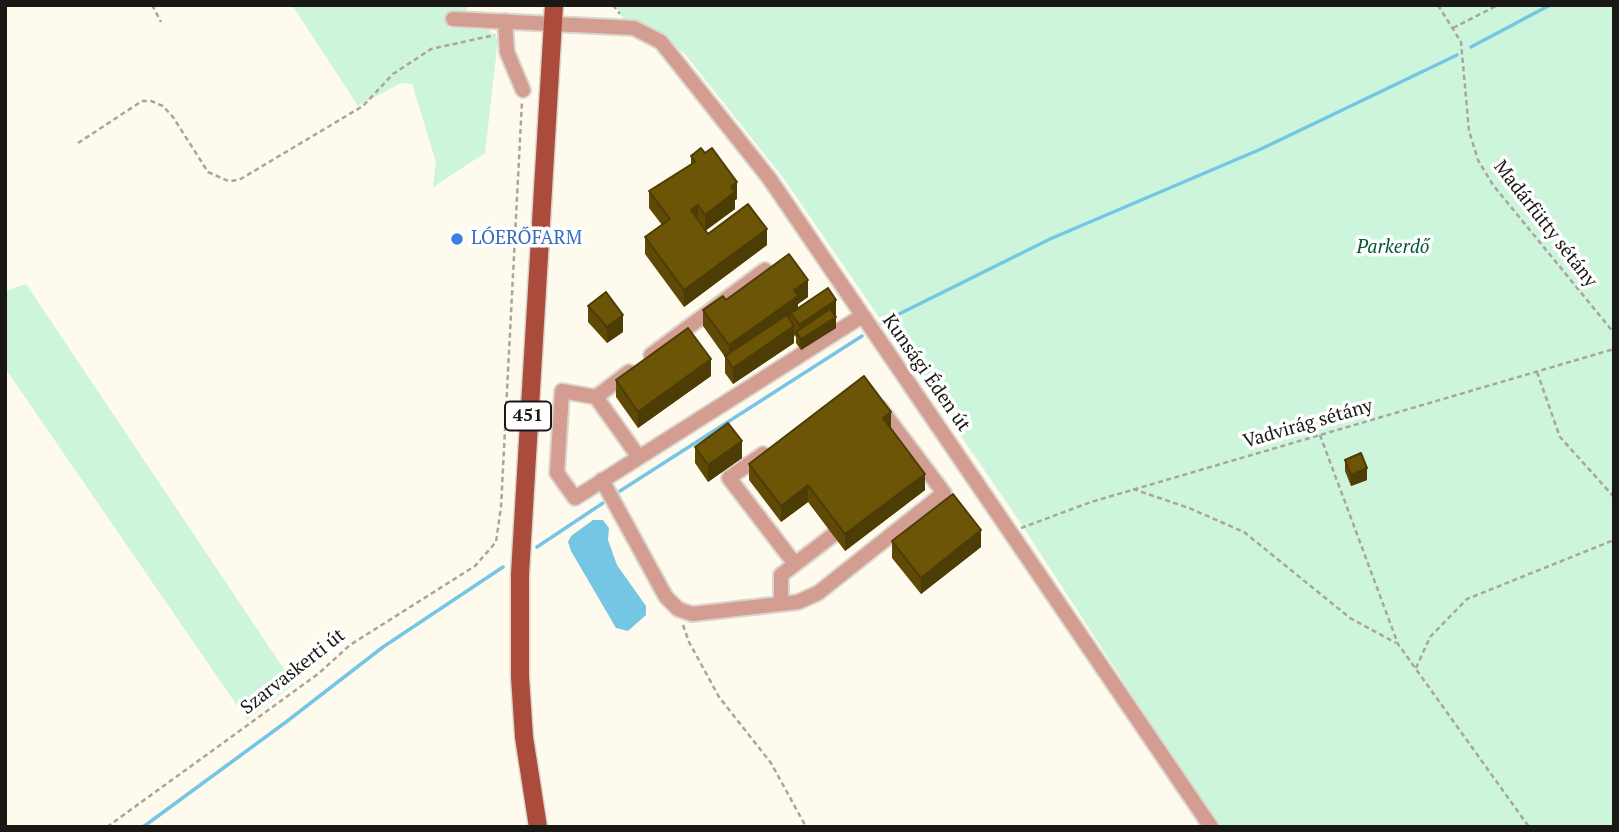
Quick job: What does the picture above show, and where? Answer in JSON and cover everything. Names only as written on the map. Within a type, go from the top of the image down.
[{"type":"main road","name":"451","points":[[538,827],[523,725],[520,574],[553,14]]},
{"type":"street","name":"Kunsági Éden út","points":[[453,19],[477,13],[505,27],[553,14],[634,28],[661,42],[769,178],[1013,532],[1211,827]]},
{"type":"street","points":[[505,27],[507,52],[523,90]]},
{"type":"street","points":[[596,397],[765,270]]},
{"type":"street","points":[[638,456],[596,397],[562,391],[557,473],[575,498],[862,316]]},
{"type":"street","points":[[602,480],[666,597],[678,609],[692,614],[798,603],[818,593],[944,493],[869,394]]},
{"type":"street","points":[[773,447],[729,478],[795,564]]},
{"type":"street","points":[[781,604],[781,575],[833,535]]},
{"type":"path","points":[[152,5],[161,22]]},
{"type":"path","name":"Madárfütty sétány","points":[[1438,5],[1461,42],[1469,131],[1478,160],[1493,185],[1614,333]]},
{"type":"path","points":[[1453,28],[1498,5]]},
{"type":"path","points":[[78,143],[142,101],[151,101],[163,106],[173,117],[208,172],[228,181],[239,180],[363,106],[393,74],[431,49],[505,27]]},
{"type":"path","name":"Szarvaskerti út","points":[[107,827],[318,674],[350,645],[475,566],[496,541],[501,506],[523,90]]},
{"type":"path","name":"Vadvirág sétány","points":[[1013,532],[1038,520],[1133,489],[1614,349]]},
{"type":"path","points":[[1537,372],[1560,437],[1614,497]]},
{"type":"path","points":[[1320,435],[1398,644],[1529,827]]},
{"type":"path","points":[[1133,489],[1189,508],[1244,532],[1350,618],[1398,644]]},
{"type":"path","points":[[1415,668],[1430,637],[1467,599],[1614,540]]},
{"type":"path","points":[[678,609],[689,642],[719,697],[771,763],[805,825]]},
{"type":"green space","points":[[292,5],[467,5],[466,12],[448,12],[448,28],[489,30],[498,40],[485,153],[433,187],[436,162],[412,84],[401,83],[358,106]]},
{"type":"green space","name":"Parkerdő","points":[[615,5],[1614,5],[1614,827],[1218,827],[1018,519],[784,179],[685,54],[664,38],[626,23]]},
{"type":"green space","points":[[26,284],[294,684],[247,720],[5,368],[5,291]]},
{"type":"water","points":[[593,520],[603,520],[609,528],[608,540],[617,565],[646,606],[646,615],[628,631],[616,628],[568,542],[571,536]]},
{"type":"building","points":[[701,148],[705,153],[712,148],[737,182],[731,187],[735,192],[705,215],[698,205],[691,210],[708,234],[748,204],[767,229],[684,290],[645,237],[670,219],[649,191],[695,162],[691,156]]},
{"type":"building","points":[[789,254],[808,280],[794,290],[798,296],[729,345],[703,310],[723,296],[726,300]]},
{"type":"building","points":[[828,288],[836,300],[799,325],[791,313]]},
{"type":"building","points":[[606,292],[623,315],[607,327],[588,306]]},
{"type":"building","points":[[830,309],[836,317],[801,339],[796,332]]},
{"type":"building","points":[[787,315],[794,326],[733,368],[725,356]]},
{"type":"building","points":[[688,328],[711,359],[638,412],[616,380]]},
{"type":"building","points":[[864,376],[891,412],[883,418],[925,474],[845,534],[808,485],[781,506],[749,464]]},
{"type":"building","points":[[728,423],[742,441],[708,465],[695,447]]},
{"type":"building","points":[[1361,453],[1367,468],[1351,475],[1345,460]]},
{"type":"building","points":[[953,494],[981,530],[921,578],[892,541]]},
{"type":"waterway","points":[[1471,47],[1550,5]]},
{"type":"waterway","points":[[881,323],[1050,239],[1261,149],[1457,55]]},
{"type":"waterway","points":[[620,491],[862,336]]},
{"type":"waterway","points":[[537,547],[603,503]]},
{"type":"waterway","points":[[143,827],[383,647],[503,567]]},
{"type":"place","name":"LÓERŐFARM","points":[[457,239]]}]
